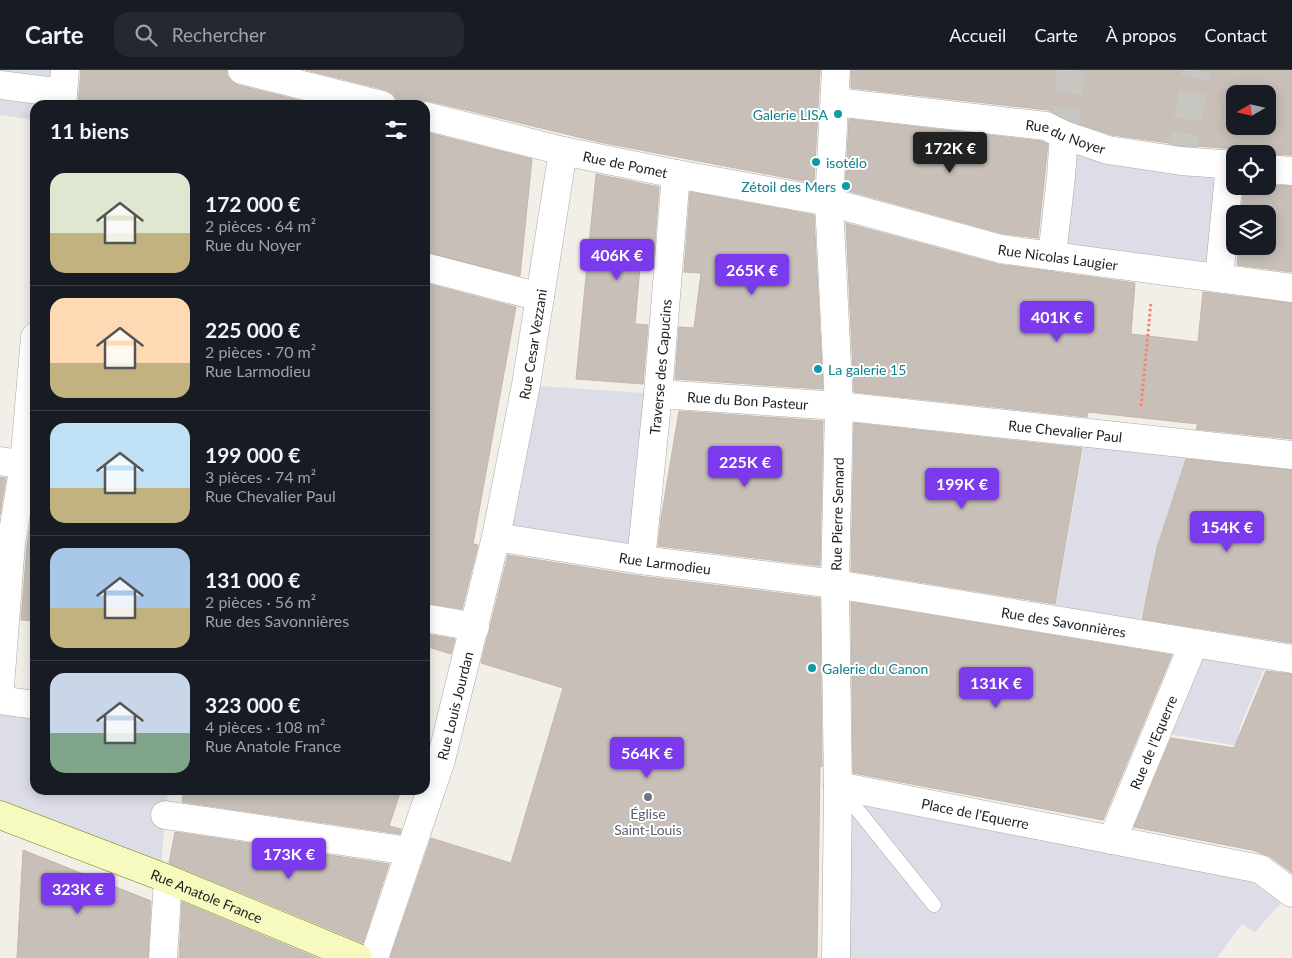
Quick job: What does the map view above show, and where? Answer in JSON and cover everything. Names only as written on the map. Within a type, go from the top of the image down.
[{"type":"street","points":[[242,70],[362,100]]},
{"type":"street","name":"Rue Pierre Semard","points":[[836,70],[836,102],[829,202],[839,406],[835,584],[838,786],[836,958]]},
{"type":"street","points":[[0,85],[63,89]]},
{"type":"street","name":"Rue du Noyer","points":[[836,102],[1046,126],[1064,135],[1108,150],[1181,161],[1226,165]]},
{"type":"street","name":"Rue de Pomet","points":[[430,117],[563,151],[829,202]]},
{"type":"street","points":[[1052,256],[1064,135]]},
{"type":"street","name":"Rue Cesar Vezzani","points":[[496,537],[526,384],[563,151]]},
{"type":"street","points":[[1276,170],[1292,171]]},
{"type":"street","name":"Traverse des Capucins","points":[[641,560],[658,394],[676,174]]},
{"type":"street","points":[[1219,278],[1229,195]]},
{"type":"street","name":"Rue Nicolas Laugier","points":[[829,202],[1001,250],[1292,288]]},
{"type":"street","points":[[430,268],[540,297]]},
{"type":"street","points":[[0,687],[23,546],[20,464],[30,379]]},
{"type":"street","name":"Rue du Bon Pasteur","points":[[658,394],[839,406]]},
{"type":"street","name":"Rue Chevalier Paul","points":[[839,406],[1292,455]]},
{"type":"street","name":"Rue Larmodieu","points":[[496,537],[641,560],[835,584]]},
{"type":"street","name":"Rue Louis Jourdan","points":[[433,759],[475,627],[496,537]]},
{"type":"street","name":"Rue des Savonnières","points":[[835,584],[1292,659]]},
{"type":"street","points":[[430,619],[475,627]]},
{"type":"street","name":"Rue de l'Equerre","points":[[1112,840],[1194,643]]},
{"type":"street","points":[[0,700],[30,704]]},
{"type":"street","name":"Place de l'Equerre","points":[[838,786],[1260,870],[1292,892]]},
{"type":"street","name":"Rue Louis Jourdan","points":[[374,958],[409,851],[424,795]]},
{"type":"street","name":"Rue Anatole France","points":[[0,815],[168,880],[358,958]]},
{"type":"street","points":[[165,815],[409,851]]},
{"type":"street","points":[[163,958],[168,880]]},
{"type":"lane","points":[[838,786],[934,905]]},
{"type":"path","points":[[1137,439],[1154,269]]},
{"type":"shaded area","points":[[0,70],[65,70],[62,100],[30,100],[30,119],[0,115]]},
{"type":"shaded area","points":[[1064,135],[1226,164],[1227,195],[1219,278],[1052,256]]},
{"type":"shaded area","points":[[526,385],[658,394],[641,560],[496,537]]},
{"type":"shaded area","points":[[1086,433],[1190,444],[1136,633],[1053,620]]},
{"type":"shaded area","points":[[1201,653],[1266,665],[1240,727],[1237,746],[1169,734]]},
{"type":"shaded area","points":[[0,700],[30,704],[30,795],[168,795],[160,876],[0,815]]},
{"type":"shaded area","points":[[838,786],[1260,869],[1291,892],[1255,932],[1242,924],[1217,958],[836,958]]},
{"type":"building","points":[[81,70],[227,70],[227,75],[231,81],[238,85],[298,100],[78,100]]},
{"type":"building","points":[[306,70],[820,70],[814,183],[599,142],[430,100],[397,100],[393,94],[386,90]]},
{"type":"building","points":[[851,70],[1292,70],[1292,155],[1276,155],[1276,145],[1226,145],[1226,148],[1183,145],[1112,135],[1070,121],[1048,110],[851,88]]},
{"type":"building","points":[[849,119],[1041,141],[1048,144],[1038,238],[1004,234],[845,190]]},
{"type":"building","points":[[430,133],[532,159],[520,276],[430,253]]},
{"type":"building","points":[[596,174],[659,187],[653,269],[640,267],[635,324],[648,325],[643,384],[576,379]]},
{"type":"building","points":[[1276,185],[1292,186],[1292,272],[1237,265],[1238,255],[1276,255],[1276,205],[1242,205],[1243,195],[1276,195]]},
{"type":"building","points":[[690,192],[814,215],[823,389],[675,379],[679,327],[694,328],[701,273],[684,272]]},
{"type":"building","points":[[846,223],[997,264],[1135,283],[1131,334],[1198,342],[1203,292],[1292,303],[1292,439],[1196,429],[1198,424],[1088,412],[1087,417],[854,392]]},
{"type":"building","points":[[430,284],[516,307],[473,544],[478,545],[462,609],[430,604]]},
{"type":"building","points":[[679,411],[823,421],[820,566],[658,546]]},
{"type":"building","points":[[854,423],[1082,448],[1055,604],[851,571]]},
{"type":"building","points":[[1186,459],[1292,470],[1292,643],[1142,619],[1157,548]]},
{"type":"building","points":[[0,477],[6,478],[0,515]]},
{"type":"building","points":[[30,526],[30,621],[21,620]]},
{"type":"building","points":[[508,555],[639,576],[820,598],[822,767],[820,766],[817,958],[390,958],[431,838],[511,863],[563,688],[481,663]]},
{"type":"building","points":[[851,602],[1172,655],[1103,820],[853,773]]},
{"type":"building","points":[[430,635],[455,639],[451,654],[430,648]]},
{"type":"building","points":[[1266,671],[1292,674],[1292,873],[1269,856],[1252,850],[1134,827],[1171,738],[1234,748]]},
{"type":"building","points":[[183,795],[399,795],[389,826],[401,829],[400,834],[182,802]]},
{"type":"building","points":[[175,832],[389,864],[363,943],[169,863]]},
{"type":"building","points":[[23,850],[151,901],[148,958],[17,958]]},
{"type":"building","points":[[182,902],[317,958],[179,958]]},
{"type":"tunnel","points":[[1064,135],[1071,70]]},
{"type":"tunnel","points":[[1181,161],[1196,70]]},
{"type":"place","name":"Galerie LISA","points":[[838,114]]},
{"type":"place","name":"isotélo","points":[[816,162]]},
{"type":"place","name":"Zétoil des Mers","points":[[846,186]]},
{"type":"place","name":"La galerie 15","points":[[818,369]]},
{"type":"place","name":"Galerie du Canon","points":[[812,668]]},
{"type":"place","name":"Église Saint-Louis","points":[[648,797]]}]
